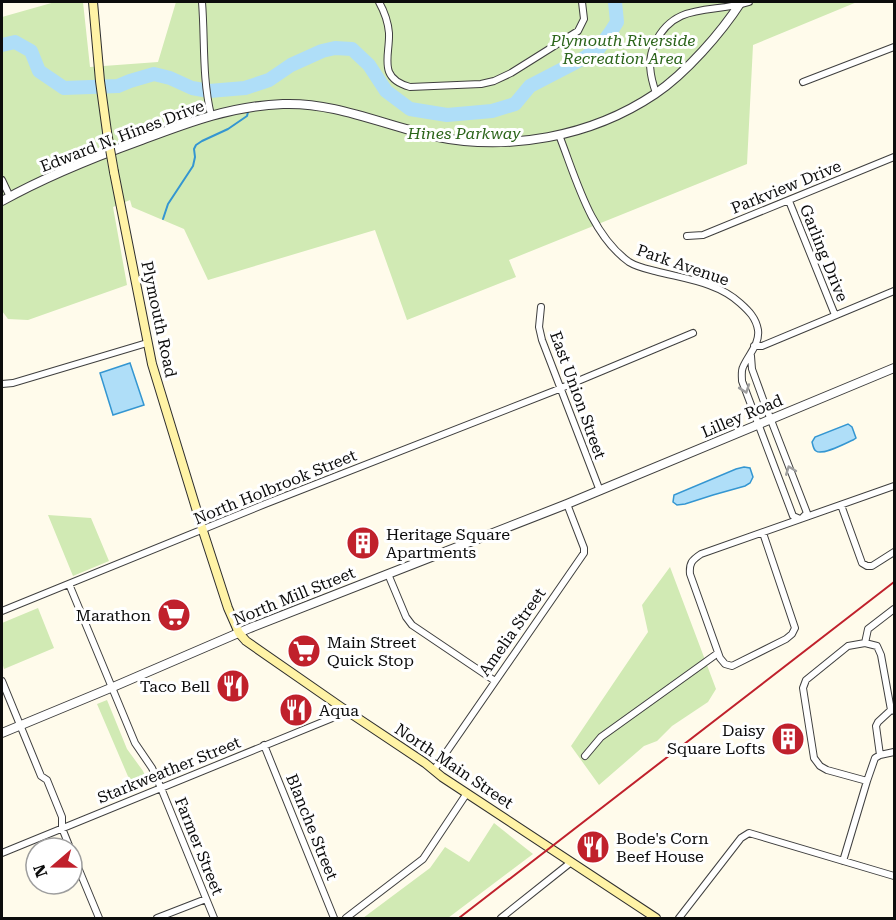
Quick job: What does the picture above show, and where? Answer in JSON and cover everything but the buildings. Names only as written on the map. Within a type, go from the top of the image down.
[{"type":"main road","name":"Plymouth Road","points":[[93,2],[103,107],[147,343],[202,531],[228,608],[239,633]]},
{"type":"main road","name":"North Main Street","points":[[239,633],[259,651],[347,712],[570,863],[656,918]]},
{"type":"street","points":[[202,2],[206,82],[212,115]]},
{"type":"street","points":[[379,2],[384,10],[389,29],[388,70],[401,84],[410,87],[481,84],[504,77],[578,32],[584,19],[582,2]]},
{"type":"street","points":[[656,93],[651,80],[651,53],[659,35],[669,22],[681,14],[693,11],[749,2]]},
{"type":"street","name":"Edward N. Hines Drive","points":[[2,201],[97,157],[212,115],[261,106],[305,105],[340,110],[458,141],[510,142],[559,135],[606,120],[656,93],[691,62],[717,34],[740,3]]},
{"type":"street","points":[[803,82],[894,47]]},
{"type":"street","name":"Park Avenue","points":[[559,135],[580,191],[598,228],[611,245],[631,263],[716,287],[733,296],[752,314],[758,331],[758,339],[743,368],[742,381],[793,516],[800,519]]},
{"type":"street","name":"Parkview Drive","points":[[687,236],[703,235],[894,157]]},
{"type":"street","points":[[2,180],[10,196]]},
{"type":"street","name":"Garling Drive","points":[[789,201],[835,315]]},
{"type":"street","points":[[754,346],[762,346],[894,291]]},
{"type":"street","name":"East Union Street","points":[[541,307],[539,327],[542,340],[600,491]]},
{"type":"street","name":"North Holbrook Street","points":[[2,611],[693,333]]},
{"type":"street","points":[[2,384],[13,383],[147,343]]},
{"type":"street","points":[[751,355],[752,369],[807,513],[800,519]]},
{"type":"street","name":"Lilley Road","points":[[600,491],[894,368]]},
{"type":"street","points":[[763,533],[795,628],[786,639],[732,666],[725,664],[718,653],[690,573],[689,565],[693,559],[701,554],[894,486]]},
{"type":"street","name":"North Mill Street","points":[[2,733],[239,633],[600,491]]},
{"type":"street","name":"Amelia Street","points":[[434,770],[584,553],[567,504]]},
{"type":"street","points":[[841,505],[862,563],[872,566],[894,552]]},
{"type":"street","points":[[388,574],[406,617],[412,625],[495,681]]},
{"type":"street","name":"Farmer Street","points":[[69,584],[135,743],[152,768],[161,788],[214,918]]},
{"type":"street","points":[[865,643],[868,629],[894,609]]},
{"type":"street","points":[[867,782],[826,770],[814,758],[803,688],[806,680],[848,646],[865,643],[877,646],[881,655],[892,711],[876,726],[880,755]]},
{"type":"street","points":[[585,756],[601,737],[718,653]]},
{"type":"street","points":[[2,681],[41,776],[47,780],[62,818],[65,836]]},
{"type":"street","name":"Starkweather Street","points":[[2,853],[347,712]]},
{"type":"street","name":"Blanche Street","points":[[264,746],[334,918]]},
{"type":"street","points":[[843,861],[875,758],[894,752]]},
{"type":"street","points":[[346,918],[423,859],[467,793]]},
{"type":"street","points":[[678,918],[744,836],[749,833],[894,876]]},
{"type":"street","points":[[501,918],[570,863]]},
{"type":"street","points":[[84,882],[99,918]]},
{"type":"street","points":[[157,918],[206,899]]},
{"type":"green space","name":"Hines Parkway","points":[[55,2],[83,2],[90,67],[158,62],[176,2],[857,2],[753,45],[747,164],[509,260],[516,277],[407,320],[375,230],[208,280],[184,229],[132,207],[130,200],[113,207],[127,285],[28,320],[8,319],[2,311],[2,17]]},
{"type":"green space","points":[[48,515],[91,518],[109,561],[73,576]]},
{"type":"green space","points":[[670,567],[716,689],[708,702],[672,726],[657,741],[644,746],[599,785],[571,746],[648,632],[642,605]]},
{"type":"green space","points":[[38,608],[54,648],[4,669],[2,623]]},
{"type":"green space","points":[[107,700],[127,749],[148,782],[133,788],[97,704]]},
{"type":"green space","points":[[494,823],[533,854],[448,918],[363,918],[430,868],[445,847],[469,862]]},
{"type":"water","points":[[130,363],[144,405],[113,415],[100,373]]},
{"type":"water","points":[[848,424],[852,427],[856,438],[828,451],[815,450],[812,442],[815,437]]},
{"type":"water","points":[[744,467],[750,468],[753,477],[745,486],[685,504],[677,505],[673,502],[674,495]]},
{"type":"waterway","points":[[2,45],[15,42],[31,51],[39,71],[64,88],[118,86],[154,74],[192,88],[209,91],[245,88],[269,80],[291,65],[322,51],[335,48],[352,49],[369,65],[386,91],[410,109],[447,115],[492,111],[515,104],[530,86],[599,48],[617,22],[615,2]]},
{"type":"waterway","points":[[163,219],[168,204],[193,166],[196,145],[228,129],[247,116],[248,112]]},
{"type":"railway","points":[[459,918],[894,582]]},
{"type":"place","name":"Heritage Square Apartments","points":[[363,543]]},
{"type":"place","name":"Marathon","points":[[174,615]]},
{"type":"place","name":"Main Street Quick Stop","points":[[304,651]]},
{"type":"place","name":"Taco Bell","points":[[233,686]]},
{"type":"place","name":"Aqua","points":[[296,710]]},
{"type":"place","name":"Daisy Square Lofts","points":[[788,739]]},
{"type":"place","name":"Bode's Corn Beef House","points":[[593,847]]},
{"type":"park label","name":"Plymouth Riverside Recreation Area","points":[[623,49]]}]
